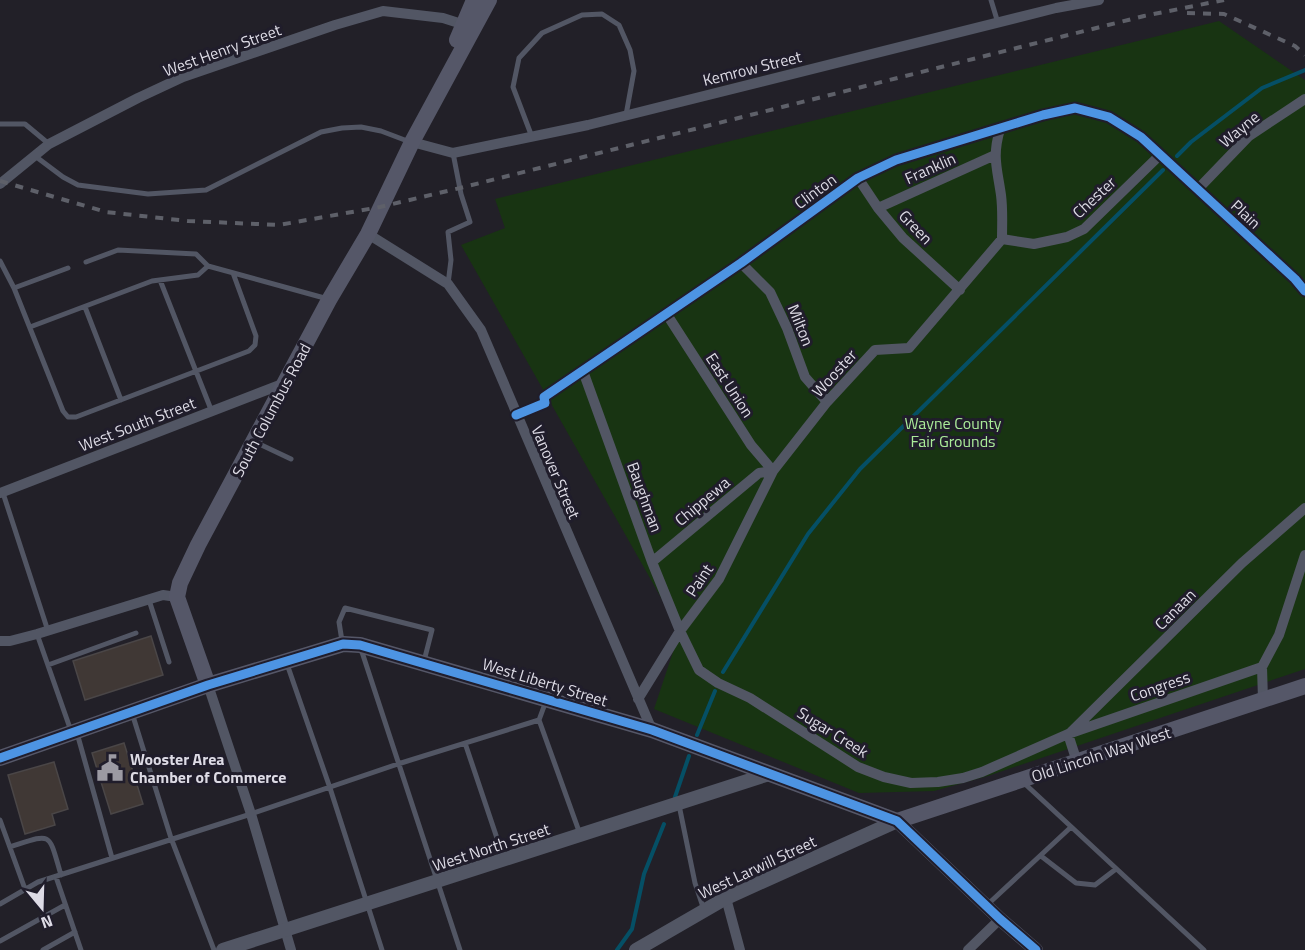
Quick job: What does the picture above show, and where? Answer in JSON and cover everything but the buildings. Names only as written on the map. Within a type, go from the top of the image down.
[{"type":"main road","name":"South Columbus Road","points":[[469,26],[474,0]]},
{"type":"main road","name":"South Columbus Road","points":[[177,597],[185,570],[330,300],[368,234],[469,26],[489,0]]},
{"type":"main road","points":[[177,597],[208,685]]},
{"type":"main road","points":[[0,758],[208,685],[351,644]]},
{"type":"main road","name":"West Liberty Street","points":[[351,644],[424,662],[652,730],[897,822]]},
{"type":"main road","name":"Old Lincoln Way West","points":[[897,822],[1305,686]]},
{"type":"street","name":"Kemrow Street","points":[[412,142],[453,153],[532,137],[998,22],[1055,4],[1099,0]]},
{"type":"street","name":"West Henry Street","points":[[0,184],[49,144],[183,77],[334,25],[383,11],[443,18],[469,26]]},
{"type":"street","name":"Wayne","points":[[1198,189],[1249,136],[1305,99]]},
{"type":"street","name":"Clinton","points":[[516,416],[546,403],[544,398],[741,263],[858,178],[896,160],[1043,115],[1075,108],[1109,117],[1141,137],[1164,157]]},
{"type":"street","points":[[1000,129],[995,155],[1001,195],[1002,239]]},
{"type":"street","name":"Franklin","points":[[878,208],[995,155]]},
{"type":"street","name":"Plain","points":[[1164,157],[1295,279],[1305,291]]},
{"type":"street","name":"Chester","points":[[1002,239],[1034,244],[1066,237],[1084,229],[1164,157]]},
{"type":"street","name":"Green","points":[[858,178],[878,208],[903,238],[960,290]]},
{"type":"street","name":"Vanover Street","points":[[368,234],[448,284],[481,330],[652,730]]},
{"type":"street","name":"Wooster","points":[[773,471],[827,402],[875,350],[909,348],[1002,239]]},
{"type":"street","name":"Milton","points":[[741,263],[770,292],[787,328],[805,377],[827,402]]},
{"type":"street","name":"East Union","points":[[666,313],[751,445],[773,471]]},
{"type":"street","name":"Baughman","points":[[583,371],[652,562],[680,632]]},
{"type":"street","name":"West South Street","points":[[1,493],[285,383]]},
{"type":"street","name":"Chippewa","points":[[652,562],[759,473],[773,471]]},
{"type":"street","name":"Paint","points":[[638,699],[680,632],[719,579],[773,471]]},
{"type":"street","name":"Canaan","points":[[1068,734],[1242,563],[1305,508]]},
{"type":"street","points":[[1263,700],[1262,667],[1279,635],[1305,555]]},
{"type":"street","points":[[0,641],[10,641],[42,633],[163,595],[177,597]]},
{"type":"street","name":"Sugar Creek","points":[[680,632],[699,670],[718,683],[750,698],[858,767],[884,777],[911,783],[963,778],[982,772],[1068,734]]},
{"type":"street","name":"Congress","points":[[1068,734],[1262,667]]},
{"type":"street","points":[[208,685],[291,950]]},
{"type":"street","points":[[1068,734],[1077,762]]},
{"type":"street","name":"West North Street","points":[[223,950],[769,774]]},
{"type":"street","name":"West Larwill Street","points":[[636,950],[726,898],[897,822]]},
{"type":"street","name":"West Liberty Street","points":[[897,822],[1036,950]]},
{"type":"street","points":[[726,898],[740,950]]},
{"type":"street","points":[[968,950],[1000,919]]},
{"type":"lane","points":[[991,0],[998,22]]},
{"type":"lane","points":[[532,137],[513,87],[519,58],[542,33],[582,15],[602,14],[619,25],[630,50],[634,70],[626,115]]},
{"type":"lane","points":[[0,124],[25,124],[49,144]]},
{"type":"lane","points":[[35,155],[63,177],[78,185],[148,194],[206,190],[321,132],[362,127],[412,142]]},
{"type":"lane","points":[[448,284],[451,260],[448,232],[470,222],[461,194],[453,153]]},
{"type":"lane","points":[[86,262],[118,250],[196,254],[208,266],[330,300]]},
{"type":"lane","points":[[0,261],[14,288],[63,411],[68,417],[76,417],[249,351],[255,345],[256,336],[233,273]]},
{"type":"lane","points":[[30,327],[152,282],[198,275],[208,266]]},
{"type":"lane","points":[[14,288],[68,268]]},
{"type":"lane","points":[[160,280],[212,411]]},
{"type":"lane","points":[[85,307],[120,400]]},
{"type":"lane","points":[[254,441],[291,459]]},
{"type":"lane","points":[[1,493],[42,633],[48,665],[74,732],[112,858]]},
{"type":"lane","points":[[149,600],[169,662]]},
{"type":"lane","points":[[424,662],[432,630],[345,608],[339,622],[351,644],[398,764],[460,950]]},
{"type":"lane","points":[[48,665],[136,633]]},
{"type":"lane","points":[[286,662],[330,788],[382,950]]},
{"type":"lane","points":[[547,699],[539,720],[581,835]]},
{"type":"lane","points":[[132,712],[171,838],[214,950]]},
{"type":"lane","points":[[0,904],[38,882],[539,720]]},
{"type":"lane","points":[[465,743],[504,860]]},
{"type":"lane","points":[[1020,780],[1204,950]]},
{"type":"lane","points":[[678,804],[694,883],[704,910]]},
{"type":"lane","points":[[0,820],[25,889]]},
{"type":"lane","points":[[986,906],[1070,828]]},
{"type":"lane","points":[[10,847],[42,837],[48,839],[52,844],[65,904],[81,950]]},
{"type":"lane","points":[[1041,856],[1076,884],[1095,885],[1116,869]]},
{"type":"lane","points":[[0,942],[65,904]]},
{"type":"lane","points":[[43,950],[75,932]]},
{"type":"green space","name":"Wayne County Fair Grounds","points":[[1219,21],[1305,80],[1305,669],[988,776],[934,791],[859,793],[654,709],[680,631],[461,245],[505,228],[495,199]]},
{"type":"waterway","points":[[1177,156],[1191,142],[1262,88],[1305,70]]},
{"type":"waterway","points":[[723,672],[808,534],[860,469],[1163,170]]},
{"type":"waterway","points":[[697,735],[715,691]]},
{"type":"waterway","points":[[675,797],[689,756]]},
{"type":"waterway","points":[[617,950],[632,929],[644,874],[664,824]]},
{"type":"railway","points":[[0,181],[106,212],[188,221],[279,225],[380,207],[460,188],[1144,16],[1224,0]]},
{"type":"railway","points":[[1187,13],[1224,14],[1295,46],[1305,55]]},
{"type":"cycle path","points":[[516,415],[545,403],[544,397],[741,263],[858,178],[896,160],[1043,115],[1075,108],[1109,117],[1141,137],[1295,279],[1305,291]]},
{"type":"cycle path","points":[[0,758],[208,685],[343,644],[360,645],[652,730],[897,821],[1036,950]]},
{"type":"place","name":"Wooster Area Chamber of Commerce","points":[[110,768]]}]
